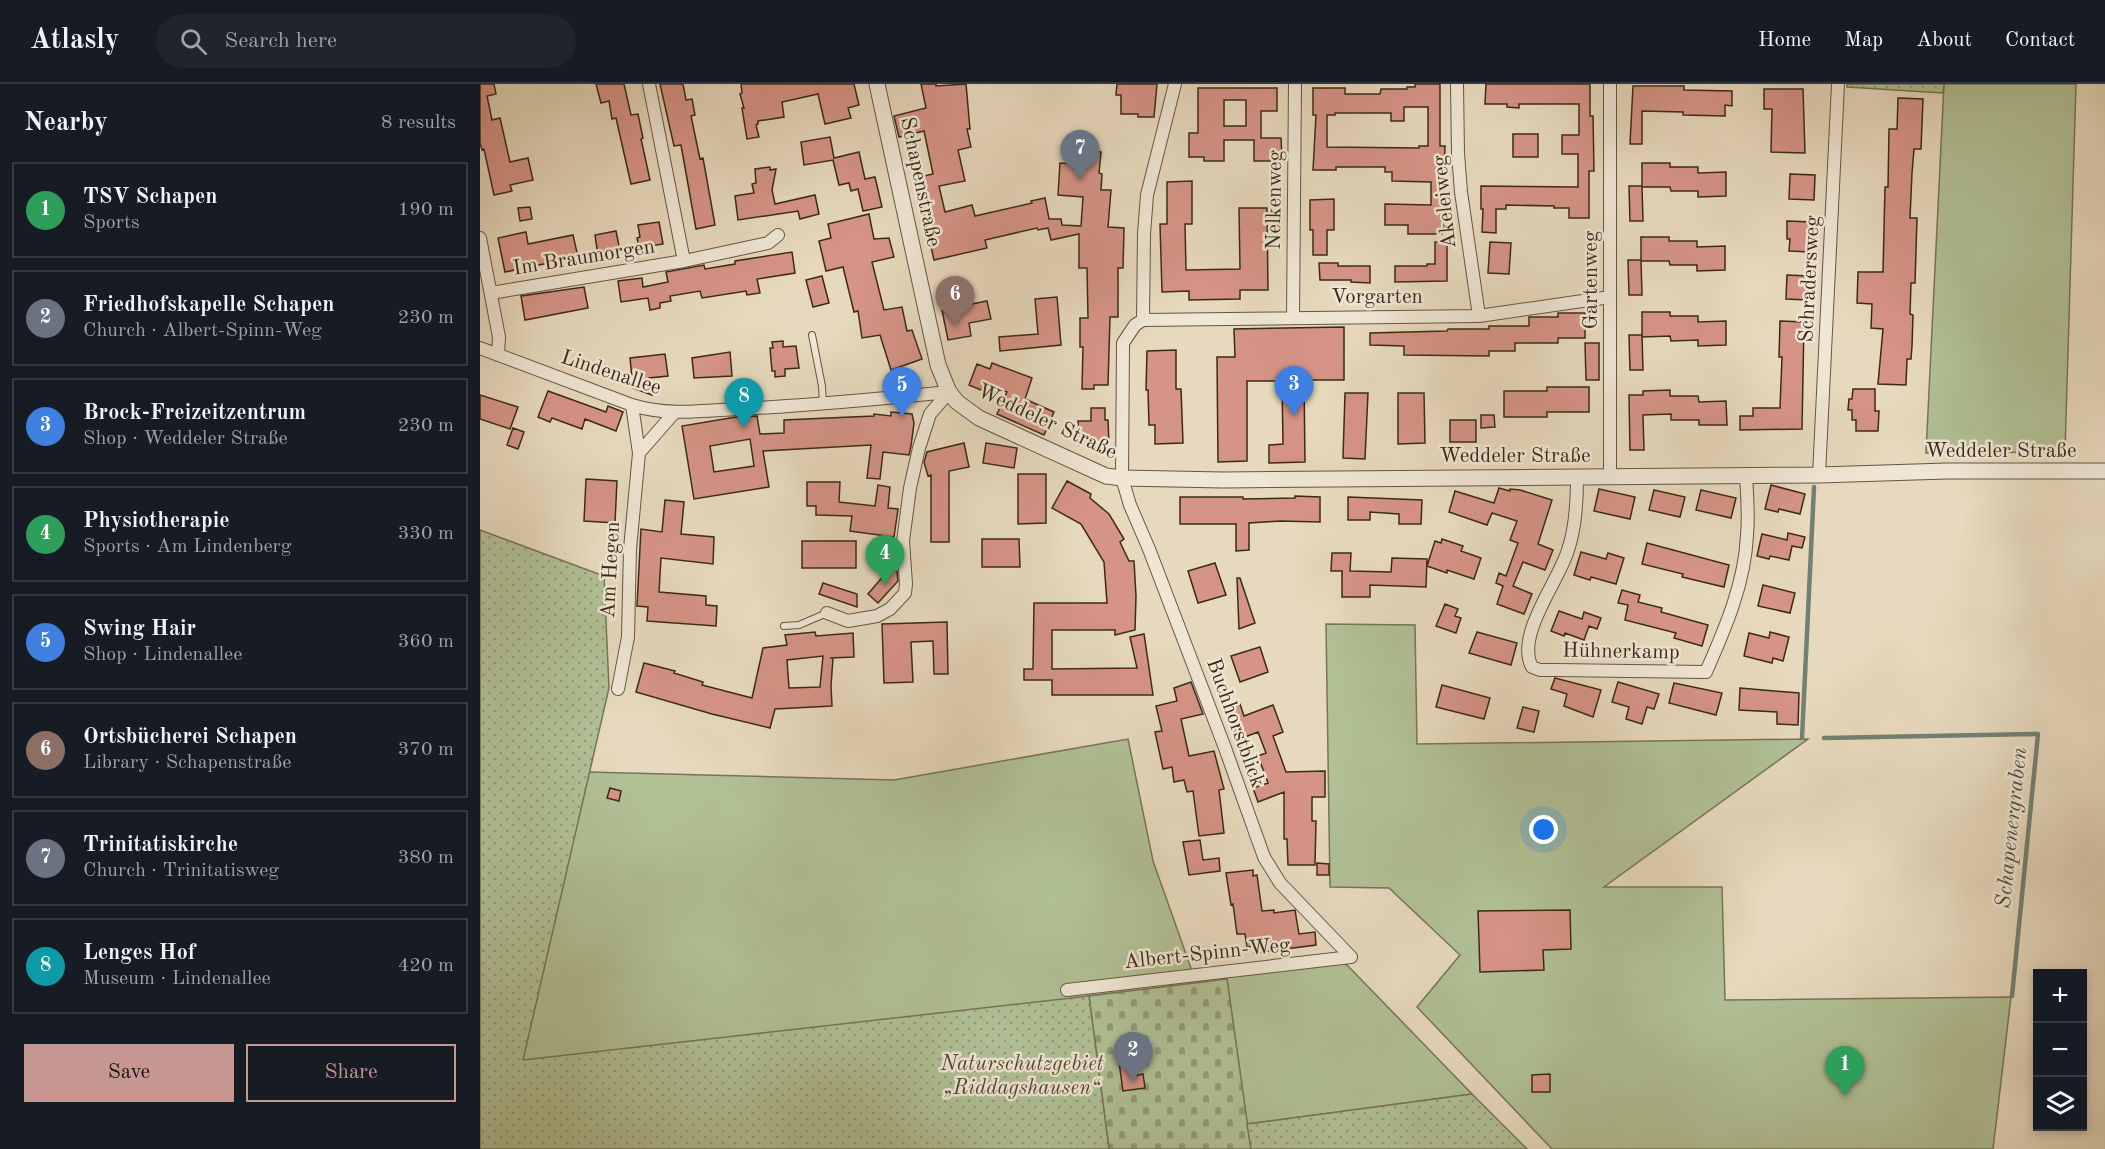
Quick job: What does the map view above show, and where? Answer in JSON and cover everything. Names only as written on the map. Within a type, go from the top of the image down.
[{"type":"street","name":"Im Braumorgen","points":[[649,84],[684,261]]},
{"type":"street","name":"Schapenstraße","points":[[877,84],[938,365],[949,392]]},
{"type":"street","points":[[1143,320],[1144,234],[1148,195],[1175,84]]},
{"type":"street","name":"Nelkenweg","points":[[1293,317],[1295,84]]},
{"type":"street","name":"Akeleiweg","points":[[1457,84],[1461,192],[1479,316]]},
{"type":"street","name":"Gartenweg","points":[[1610,84],[1610,477]]},
{"type":"street","name":"Schradersweg","points":[[1819,476],[1838,84]]},
{"type":"street","name":"Im Braumorgen","points":[[491,293],[684,261],[768,243],[778,236]]},
{"type":"street","points":[[480,238],[499,338],[498,355]]},
{"type":"street","name":"Vorgarten","points":[[1143,320],[1479,316],[1610,297]]},
{"type":"street","name":"Buchhorstblick","points":[[1143,320],[1135,324],[1124,342],[1122,478],[1130,505],[1225,748],[1264,858],[1280,883],[1351,957]]},
{"type":"street","name":"Lindenallee","points":[[480,348],[632,405],[674,413],[823,404],[949,392]]},
{"type":"street","name":"Weddeler Straße","points":[[949,392],[957,402],[979,418],[1106,476],[1122,478],[1223,480],[1819,476],[1947,471],[2105,471]]},
{"type":"street","points":[[827,613],[848,621],[877,615],[890,609],[905,593],[903,541],[912,478],[930,414],[949,392]]},
{"type":"street","name":"Am Hegen","points":[[618,689],[628,637],[630,549],[639,453],[632,405]]},
{"type":"street","points":[[639,453],[674,413]]},
{"type":"street","name":"Hühnerkamp","points":[[1577,477],[1575,518],[1569,550],[1544,599],[1528,649],[1528,659],[1532,666],[1540,670],[1706,672],[1726,627],[1742,570],[1748,537],[1746,475]]},
{"type":"street","name":"Albert-Spinn-Weg","points":[[1067,990],[1351,957]]},
{"type":"lane","points":[[812,335],[822,386],[823,404]]},
{"type":"lane","points":[[784,626],[799,625],[827,613]]},
{"type":"green space","points":[[1847,84],[1944,84],[1943,93],[1847,87]]},
{"type":"green space","points":[[1944,84],[2076,84],[2065,452],[1926,453]]},
{"type":"green space","name":"Naturschutzgebiet „Riddagshausen“","points":[[480,530],[604,576],[609,688],[523,1060],[1089,996],[1109,1149],[480,1149]]},
{"type":"green space","points":[[1326,624],[1415,625],[1417,744],[1808,739],[1604,887],[1722,887],[1725,1000],[2011,997],[1993,1149],[1552,1149],[1417,1007],[1460,955],[1389,888],[1330,887]]},
{"type":"green space","points":[[1128,739],[1153,861],[1192,971],[1331,955],[1348,966],[1472,1094],[1247,1124],[1227,980],[1089,996],[1109,1149],[480,1149],[480,848],[588,772],[894,780]]},
{"type":"green space","points":[[1227,979],[1251,1149],[1109,1149],[1089,996]]},
{"type":"green space","points":[[1472,1094],[1527,1149],[1251,1149],[1247,1124]]},
{"type":"building","points":[[480,84],[494,84],[496,94],[487,96],[492,120],[500,118],[510,162],[528,158],[533,180],[510,185],[512,191],[494,195],[484,149],[482,150],[480,143]]},
{"type":"building","points":[[596,84],[624,84],[631,115],[638,114],[650,180],[631,184],[616,118],[612,119],[609,101],[601,103]]},
{"type":"building","points":[[660,84],[683,84],[686,100],[692,99],[695,115],[691,116],[700,159],[703,158],[715,225],[696,229],[681,145],[674,146]]},
{"type":"building","points":[[741,84],[854,84],[859,105],[848,108],[851,118],[825,124],[818,94],[782,102],[784,117],[758,121],[756,125],[759,137],[747,139],[742,108],[744,108],[740,94],[742,93]]},
{"type":"building","points":[[921,84],[936,84],[936,86],[966,84],[970,129],[967,129],[971,147],[958,150],[965,181],[939,186],[945,212],[972,205],[975,216],[1045,198],[1049,219],[1061,219],[1062,225],[1081,226],[1083,197],[1058,195],[1060,163],[1084,165],[1085,151],[1101,152],[1099,173],[1102,174],[1101,190],[1111,190],[1108,227],[1124,228],[1123,268],[1118,268],[1118,317],[1110,317],[1108,385],[1094,385],[1094,389],[1082,389],[1083,347],[1080,347],[1080,318],[1088,318],[1087,268],[1079,268],[1079,234],[1051,240],[1048,228],[1038,230],[1037,228],[985,240],[987,248],[934,260],[915,178],[933,174],[924,131],[899,137],[894,116],[926,108]]},
{"type":"building","points":[[1117,84],[1157,84],[1154,117],[1121,114],[1121,95],[1116,95]]},
{"type":"building","points":[[1415,84],[1440,84],[1440,146],[1445,146],[1442,234],[1408,234],[1408,225],[1385,225],[1385,204],[1431,205],[1431,182],[1392,181],[1392,172],[1385,172],[1385,167],[1336,167],[1336,170],[1313,170],[1316,115],[1313,115],[1313,88],[1345,88],[1345,94],[1380,94],[1381,89],[1415,87]],"holes":[[[1404,107],[1428,107],[1428,146],[1419,146],[1419,148],[1327,147],[1327,115],[1391,113],[1391,121],[1404,121]]]},
{"type":"building","points":[[1486,84],[1590,84],[1594,171],[1589,171],[1589,218],[1569,218],[1569,208],[1506,205],[1506,209],[1496,209],[1496,233],[1482,232],[1481,186],[1578,187],[1578,154],[1562,154],[1562,135],[1579,135],[1579,104],[1519,104],[1519,108],[1507,107],[1507,104],[1485,104]]},
{"type":"building","points":[[1633,86],[1684,86],[1684,90],[1732,91],[1732,106],[1725,105],[1725,116],[1642,111],[1642,144],[1630,144]]},
{"type":"building","points":[[1198,88],[1277,88],[1277,111],[1261,111],[1261,138],[1281,138],[1282,161],[1254,161],[1254,140],[1224,140],[1224,161],[1204,161],[1204,157],[1189,157],[1189,133],[1198,133]],"holes":[[[1224,100],[1246,100],[1246,126],[1224,126]]]},
{"type":"building","points":[[1764,89],[1803,89],[1805,153],[1771,152],[1772,109],[1764,109]]},
{"type":"building","points":[[1898,98],[1923,99],[1921,149],[1914,149],[1912,173],[1910,218],[1917,218],[1915,283],[1911,283],[1912,346],[1911,359],[1907,359],[1906,385],[1878,384],[1883,329],[1871,328],[1872,304],[1857,303],[1858,272],[1883,272],[1889,129],[1897,129]]},
{"type":"building","points":[[1513,134],[1538,134],[1538,157],[1513,157]]},
{"type":"building","points":[[830,137],[834,158],[859,152],[865,179],[875,177],[882,207],[863,211],[858,189],[851,191],[849,183],[839,185],[833,160],[804,165],[801,142]]},
{"type":"building","points":[[1642,163],[1670,163],[1670,167],[1698,167],[1698,173],[1726,172],[1726,196],[1698,197],[1698,191],[1671,191],[1670,187],[1642,187],[1643,221],[1630,221],[1629,186],[1642,186]]},
{"type":"building","points":[[770,167],[770,170],[776,169],[772,190],[775,204],[815,195],[819,214],[800,219],[798,211],[738,220],[735,196],[754,193],[752,184],[756,183],[755,169]]},
{"type":"building","points":[[1790,174],[1815,175],[1814,200],[1789,199]]},
{"type":"building","points":[[1192,181],[1192,224],[1185,224],[1186,270],[1240,269],[1239,208],[1267,208],[1268,290],[1240,290],[1240,299],[1189,300],[1189,291],[1162,292],[1160,224],[1167,224],[1167,182]]},
{"type":"building","points":[[1334,199],[1334,230],[1327,230],[1327,255],[1313,255],[1310,200]]},
{"type":"building","points":[[530,207],[532,219],[520,221],[518,208]]},
{"type":"building","points":[[869,214],[874,239],[889,238],[894,257],[872,262],[884,310],[902,307],[907,331],[912,330],[922,359],[891,370],[880,335],[862,338],[858,311],[854,312],[843,267],[826,271],[819,241],[831,238],[828,224]]},
{"type":"building","points":[[1787,221],[1811,222],[1810,252],[1789,251]]},
{"type":"building","points":[[659,222],[663,244],[639,248],[638,225]]},
{"type":"building","points":[[616,231],[620,251],[598,255],[595,235]]},
{"type":"building","points":[[526,232],[528,244],[573,235],[578,257],[505,272],[498,238]]},
{"type":"building","points":[[1641,237],[1669,237],[1669,241],[1697,241],[1697,247],[1725,246],[1725,270],[1697,271],[1697,265],[1670,265],[1669,261],[1641,261],[1642,295],[1629,295],[1628,260],[1641,260]]},
{"type":"building","points":[[1435,242],[1447,242],[1447,281],[1395,282],[1395,266],[1435,264]]},
{"type":"building","points":[[1490,242],[1511,243],[1509,274],[1488,273]]},
{"type":"building","points":[[792,252],[795,273],[757,279],[760,293],[747,295],[746,291],[702,298],[700,291],[670,296],[671,301],[660,303],[660,308],[650,310],[648,298],[621,302],[618,281],[642,278],[643,287],[668,282],[666,272],[704,265],[705,269],[735,264],[735,261]]},
{"type":"building","points":[[1319,263],[1338,263],[1338,266],[1370,266],[1370,283],[1351,282],[1351,280],[1320,280]]},
{"type":"building","points":[[1787,275],[1808,276],[1807,300],[1786,299]]},
{"type":"building","points":[[822,276],[829,303],[813,307],[806,280]]},
{"type":"building","points":[[584,287],[588,308],[525,320],[521,296]]},
{"type":"building","points":[[1057,297],[1061,345],[1000,351],[999,337],[1038,334],[1035,299]]},
{"type":"building","points":[[987,301],[991,319],[969,323],[971,336],[948,340],[942,310]]},
{"type":"building","points":[[1642,312],[1670,312],[1670,316],[1698,316],[1698,322],[1726,321],[1726,345],[1698,346],[1698,340],[1671,341],[1670,336],[1642,337]]},
{"type":"building","points":[[1558,313],[1585,313],[1585,338],[1558,338],[1558,343],[1515,343],[1515,351],[1489,351],[1489,356],[1404,355],[1404,346],[1370,345],[1370,333],[1529,326],[1529,317],[1558,317]]},
{"type":"building","points":[[1780,321],[1804,322],[1802,429],[1740,430],[1740,416],[1753,416],[1753,408],[1780,408],[1782,357],[1779,357]]},
{"type":"building","points":[[1344,327],[1344,380],[1304,380],[1305,462],[1269,463],[1269,445],[1283,444],[1282,381],[1247,381],[1247,461],[1218,462],[1217,357],[1235,357],[1234,329]]},
{"type":"building","points":[[1629,335],[1642,335],[1643,370],[1630,370]]},
{"type":"building","points":[[783,341],[783,347],[796,346],[799,368],[785,369],[785,376],[775,377],[775,371],[772,371],[770,348],[773,348],[772,342]]},
{"type":"building","points":[[1585,343],[1599,343],[1599,380],[1586,380]]},
{"type":"building","points":[[1176,350],[1176,389],[1181,389],[1183,443],[1155,444],[1155,425],[1149,425],[1148,390],[1146,390],[1147,351]]},
{"type":"building","points":[[730,352],[732,376],[694,378],[692,358]]},
{"type":"building","points":[[665,354],[668,376],[649,378],[652,395],[633,388],[630,358]]},
{"type":"building","points":[[992,363],[1032,378],[1025,399],[1054,412],[1044,435],[997,414],[1007,392],[984,383],[981,390],[969,385],[977,364],[990,369]]},
{"type":"building","points":[[1547,387],[1589,387],[1589,412],[1547,412],[1547,417],[1504,417],[1504,391],[1547,391]]},
{"type":"building","points":[[1853,389],[1875,389],[1875,411],[1879,411],[1878,431],[1856,431],[1856,420],[1852,420],[1852,410],[1848,410]]},
{"type":"building","points":[[1670,390],[1670,396],[1698,396],[1699,402],[1726,401],[1727,425],[1699,425],[1699,420],[1671,420],[1671,414],[1643,415],[1644,450],[1630,450],[1629,395],[1643,395],[1643,391]]},
{"type":"building","points":[[548,391],[606,412],[608,406],[623,412],[616,431],[585,419],[582,429],[552,418],[550,422],[538,417]]},
{"type":"building","points":[[1345,393],[1368,393],[1365,459],[1343,458]]},
{"type":"building","points":[[1398,393],[1424,393],[1425,443],[1398,444]]},
{"type":"building","points":[[480,395],[518,407],[510,429],[480,419]]},
{"type":"building","points":[[1091,408],[1105,408],[1109,444],[1079,445],[1078,421],[1091,421]]},
{"type":"building","points":[[891,412],[912,414],[914,423],[911,446],[909,455],[883,452],[880,479],[867,478],[871,445],[763,451],[769,487],[694,499],[682,426],[757,416],[760,434],[784,433],[784,420],[874,416],[874,414],[891,416]],"holes":[[[750,439],[754,466],[714,472],[710,446]]]},
{"type":"building","points":[[1481,415],[1494,415],[1495,427],[1481,428]]},
{"type":"building","points":[[1450,420],[1476,420],[1476,442],[1450,442]]},
{"type":"building","points":[[513,428],[524,432],[518,449],[507,445]]},
{"type":"building","points":[[964,443],[969,467],[949,471],[949,542],[931,542],[931,475],[928,476],[924,462],[927,452]]},
{"type":"building","points":[[986,443],[1017,448],[1014,468],[983,463]]},
{"type":"building","points":[[1018,474],[1046,474],[1046,523],[1018,524]]},
{"type":"building","points":[[586,479],[617,481],[615,523],[584,521]]},
{"type":"building","points":[[1067,481],[1091,494],[1090,498],[1109,514],[1124,539],[1120,542],[1129,561],[1134,561],[1135,630],[1115,635],[1115,630],[1052,630],[1052,669],[1137,668],[1130,637],[1144,634],[1153,695],[1052,695],[1052,680],[1024,680],[1024,669],[1033,669],[1034,603],[1107,603],[1104,562],[1081,524],[1052,508]]},
{"type":"building","points":[[807,482],[840,482],[839,502],[875,506],[878,485],[890,487],[888,508],[898,509],[894,537],[850,531],[852,516],[816,515],[816,506],[807,506]]},
{"type":"building","points":[[1771,485],[1805,494],[1800,514],[1779,509],[1778,512],[1765,509]]},
{"type":"building","points":[[1499,488],[1510,491],[1510,489],[1520,490],[1552,500],[1538,544],[1553,550],[1545,570],[1523,562],[1513,586],[1532,594],[1524,614],[1497,604],[1503,586],[1496,583],[1499,573],[1506,576],[1518,543],[1510,540],[1517,521],[1492,513],[1487,525],[1449,512],[1455,491],[1494,503]]},
{"type":"building","points":[[1599,489],[1635,497],[1630,519],[1594,511]]},
{"type":"building","points":[[1654,490],[1685,497],[1680,517],[1649,510]]},
{"type":"building","points":[[1701,490],[1736,498],[1731,518],[1696,510]]},
{"type":"building","points":[[1295,496],[1320,497],[1320,522],[1249,523],[1249,550],[1236,551],[1236,524],[1180,524],[1180,497],[1243,497],[1243,499],[1295,498]]},
{"type":"building","points":[[1348,497],[1422,500],[1421,524],[1399,524],[1399,514],[1370,512],[1370,520],[1348,520]]},
{"type":"building","points":[[665,500],[684,502],[681,534],[714,537],[713,564],[661,558],[659,592],[706,596],[706,605],[717,606],[716,626],[647,621],[648,607],[637,606],[641,529],[662,532]]},
{"type":"building","points":[[1788,533],[1805,537],[1802,548],[1792,546],[1789,560],[1757,556],[1762,534],[1787,540]]},
{"type":"building","points":[[982,539],[1019,539],[1020,567],[982,567]]},
{"type":"building","points":[[1442,539],[1463,546],[1461,551],[1481,558],[1474,579],[1427,566],[1435,541],[1441,543]]},
{"type":"building","points":[[802,541],[856,541],[856,568],[802,568]]},
{"type":"building","points":[[1647,543],[1729,565],[1724,587],[1642,564]]},
{"type":"building","points":[[1581,552],[1606,559],[1608,553],[1624,558],[1616,584],[1574,575]]},
{"type":"building","points":[[1332,553],[1351,553],[1350,571],[1391,572],[1392,558],[1427,559],[1426,587],[1370,585],[1370,597],[1342,597],[1342,571],[1331,571]]},
{"type":"building","points":[[1215,563],[1226,595],[1198,603],[1188,571]]},
{"type":"building","points":[[891,567],[897,572],[898,581],[878,603],[868,594]]},
{"type":"building","points":[[1237,578],[1240,578],[1255,623],[1239,629]]},
{"type":"building","points":[[823,583],[857,594],[857,607],[819,594]]},
{"type":"building","points":[[1763,585],[1795,593],[1790,613],[1758,606]]},
{"type":"building","points":[[1622,590],[1640,595],[1638,602],[1662,608],[1661,612],[1708,625],[1702,646],[1674,638],[1676,633],[1625,620],[1628,605],[1618,603]]},
{"type":"building","points":[[1445,604],[1458,609],[1455,616],[1461,618],[1456,633],[1436,626]]},
{"type":"building","points":[[1559,611],[1582,619],[1584,612],[1601,618],[1597,629],[1589,626],[1584,640],[1551,631]]},
{"type":"building","points":[[947,622],[948,674],[934,674],[933,641],[911,642],[913,682],[884,683],[882,624]]},
{"type":"building","points":[[815,632],[816,636],[853,633],[854,657],[830,658],[833,658],[832,706],[775,709],[770,728],[636,692],[644,663],[675,671],[674,673],[703,682],[702,685],[752,698],[763,648],[787,645],[785,635]],"holes":[[[823,656],[820,687],[789,688],[787,660]]]},
{"type":"building","points":[[1477,632],[1517,643],[1511,665],[1469,653]]},
{"type":"building","points":[[1770,632],[1789,637],[1783,661],[1773,658],[1772,663],[1744,656],[1749,633],[1769,638]]},
{"type":"building","points":[[1260,647],[1268,672],[1240,682],[1231,656]]},
{"type":"building","points":[[1555,678],[1601,690],[1593,717],[1564,706],[1567,694],[1551,689]]},
{"type":"building","points":[[1191,682],[1203,714],[1181,719],[1189,756],[1214,751],[1224,789],[1219,790],[1224,833],[1199,836],[1193,791],[1187,792],[1184,780],[1174,782],[1172,767],[1163,769],[1155,732],[1162,731],[1156,706],[1177,701],[1174,688]]},
{"type":"building","points":[[1618,682],[1659,694],[1654,709],[1647,707],[1642,724],[1626,719],[1629,707],[1612,702]]},
{"type":"building","points":[[1674,683],[1722,693],[1716,715],[1669,703]]},
{"type":"building","points":[[1442,685],[1490,698],[1484,719],[1436,707]]},
{"type":"building","points":[[1740,688],[1799,693],[1798,725],[1777,724],[1777,712],[1739,710]]},
{"type":"building","points":[[1240,704],[1244,716],[1273,705],[1283,732],[1273,736],[1286,772],[1325,771],[1325,797],[1312,797],[1312,821],[1316,821],[1315,865],[1288,865],[1287,839],[1284,839],[1284,792],[1258,802],[1253,788],[1268,783],[1258,756],[1266,753],[1258,732],[1237,740],[1226,710]]},
{"type":"building","points":[[1523,707],[1539,711],[1534,732],[1517,728]]},
{"type":"building","points":[[610,788],[621,791],[619,801],[607,798]]},
{"type":"building","points":[[1200,840],[1203,860],[1219,858],[1220,871],[1189,875],[1183,842]]},
{"type":"building","points":[[1317,863],[1329,864],[1329,875],[1317,875]]},
{"type":"building","points":[[1253,870],[1253,876],[1257,875],[1262,911],[1274,910],[1274,913],[1295,910],[1299,934],[1315,932],[1316,945],[1254,953],[1254,946],[1247,947],[1245,934],[1237,934],[1226,873]]},
{"type":"building","points":[[1570,910],[1571,949],[1543,950],[1544,970],[1480,972],[1478,911]]},
{"type":"building","points":[[1131,1061],[1134,1076],[1143,1074],[1145,1088],[1123,1091],[1119,1062]]},
{"type":"building","points":[[1550,1074],[1550,1092],[1532,1092],[1532,1075]]},
{"type":"waterway","name":"Schapenergraben","points":[[1802,738],[1814,487]]},
{"type":"waterway","name":"Schapenergraben","points":[[1824,738],[2038,734],[2012,996]]},
{"type":"place","name":"Trinitatiskirche","points":[[1080,180]]},
{"type":"place","name":"Ortsbücherei Schapen","points":[[955,326]]},
{"type":"place","name":"Brock-Freizeitzentrum","points":[[1294,416]]},
{"type":"place","name":"Swing Hair","points":[[902,417]]},
{"type":"place","name":"Lenges Hof","points":[[744,428]]},
{"type":"place","name":"Physiotherapie","points":[[885,585]]},
{"type":"place","name":"Friedhofskapelle Schapen","points":[[1133,1082]]},
{"type":"place","name":"TSV Schapen","points":[[1845,1096]]}]
